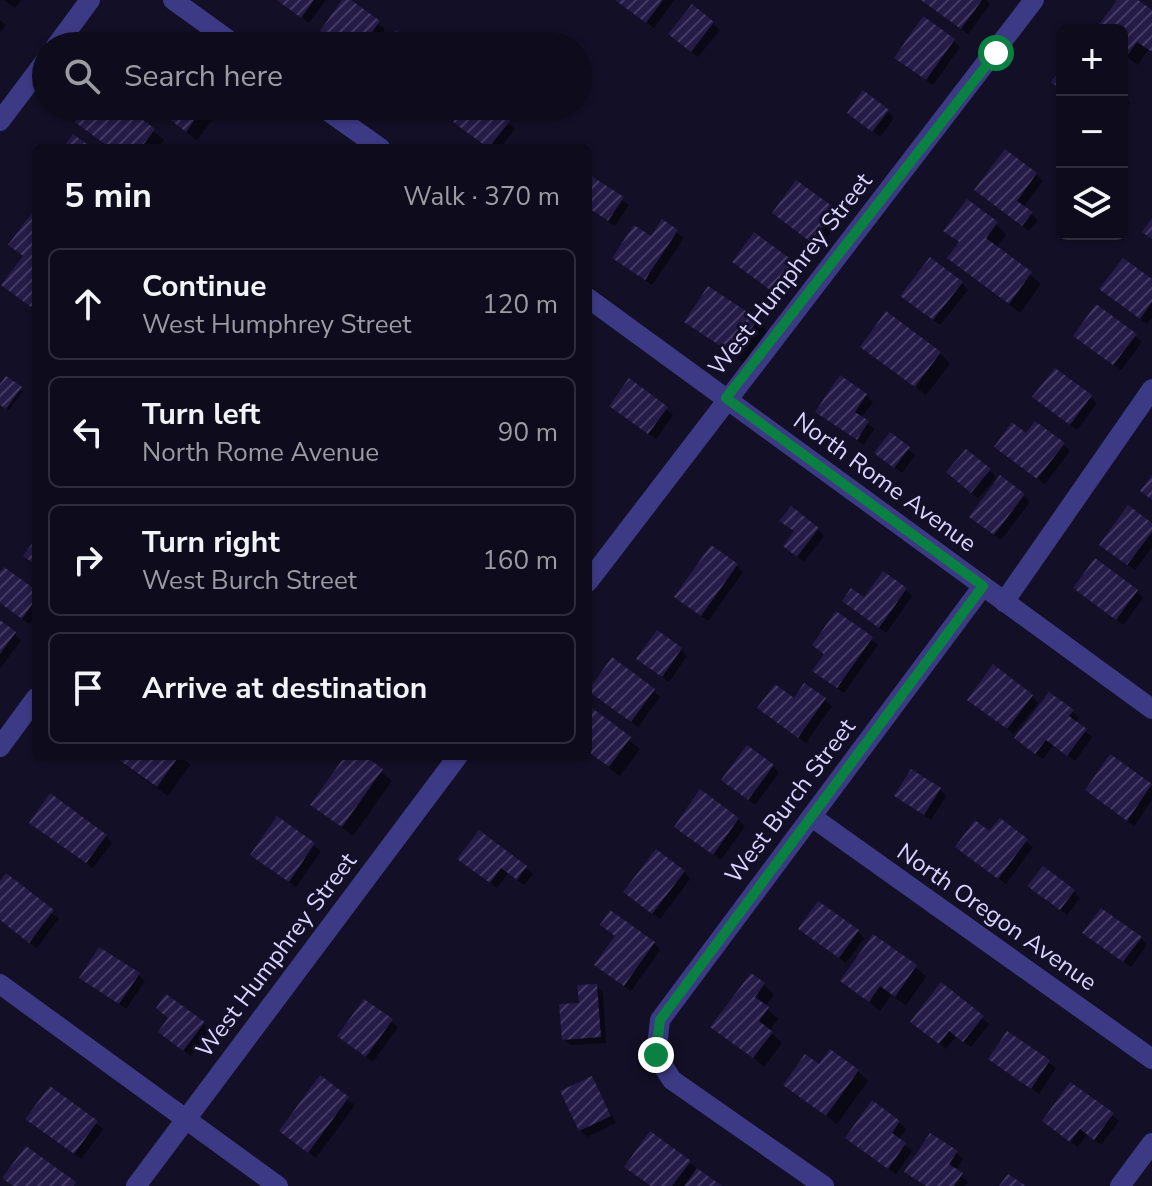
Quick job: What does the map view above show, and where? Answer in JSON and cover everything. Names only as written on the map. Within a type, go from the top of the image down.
[{"type":"street","points":[[66,32],[90,0]]},
{"type":"street","points":[[173,0],[218,32]]},
{"type":"street","name":"West Humphrey Street","points":[[592,577],[1034,0]]},
{"type":"street","points":[[0,121],[32,79]]},
{"type":"street","points":[[341,120],[374,144]]},
{"type":"street","name":"North Rome Avenue","points":[[592,301],[1152,709]]},
{"type":"street","points":[[1004,602],[1152,389]]},
{"type":"street","name":"West Burch Street","points":[[824,1186],[672,1080],[656,1055],[660,1020],[983,586]]},
{"type":"street","points":[[0,747],[32,703]]},
{"type":"street","name":"West Humphrey Street","points":[[136,1186],[455,760]]},
{"type":"street","name":"North Oregon Avenue","points":[[812,817],[1152,1059]]},
{"type":"street","points":[[0,984],[278,1186]]},
{"type":"street","points":[[1120,1186],[1152,1143]]},
{"type":"building","points":[[277,0],[314,0],[301,18]]},
{"type":"building","points":[[342,0],[351,0],[380,21],[372,32],[320,31]]},
{"type":"building","points":[[615,0],[663,0],[646,23]]},
{"type":"building","points":[[921,0],[982,0],[961,29]]},
{"type":"building","points":[[1117,0],[1138,0],[1152,10],[1152,52],[1137,42],[1128,55],[1128,24],[1099,24]]},
{"type":"building","points":[[692,4],[714,22],[691,52],[668,34]]},
{"type":"building","points":[[923,16],[955,39],[926,80],[894,58]]},
{"type":"building","points":[[863,90],[889,110],[872,132],[847,113]]},
{"type":"building","points":[[143,120],[155,129],[144,144],[105,144],[75,122]]},
{"type":"building","points":[[170,120],[195,120],[186,132]]},
{"type":"building","points":[[510,121],[491,144],[483,144],[453,122]]},
{"type":"building","points":[[73,134],[87,144],[66,144]]},
{"type":"building","points":[[1005,149],[1037,173],[1017,201],[1033,212],[1022,226],[974,190]]},
{"type":"building","points":[[592,177],[624,197],[608,221],[592,211]]},
{"type":"building","points":[[796,180],[836,209],[812,243],[772,213]]},
{"type":"building","points":[[967,199],[998,222],[986,238],[1032,272],[1009,304],[947,258],[959,242],[943,231]]},
{"type":"building","points":[[32,212],[31,307],[1,285],[23,256],[8,245]]},
{"type":"building","points":[[1152,218],[1152,239],[1142,232]]},
{"type":"building","points":[[662,219],[678,230],[645,280],[612,258],[634,225],[651,236]]},
{"type":"building","points":[[754,232],[796,263],[774,293],[732,262]]},
{"type":"building","points":[[930,257],[963,282],[933,320],[900,296]]},
{"type":"building","points":[[1123,258],[1152,279],[1152,302],[1140,319],[1099,289]]},
{"type":"building","points":[[708,286],[758,319],[734,355],[684,322]]},
{"type":"building","points":[[1096,304],[1137,334],[1113,365],[1073,336]]},
{"type":"building","points":[[886,311],[941,352],[915,387],[860,347]]},
{"type":"building","points":[[1055,368],[1092,395],[1070,425],[1032,397]]},
{"type":"building","points":[[840,375],[867,394],[855,412],[869,421],[857,440],[815,412]]},
{"type":"building","points":[[6,376],[22,387],[6,409],[0,405],[0,384]]},
{"type":"building","points":[[629,378],[668,407],[648,434],[609,406]]},
{"type":"building","points":[[1035,421],[1065,443],[1037,479],[994,447],[1012,422],[1026,433]]},
{"type":"building","points":[[890,432],[910,447],[894,468],[874,453]]},
{"type":"building","points":[[966,449],[991,469],[971,493],[946,472]]},
{"type":"building","points":[[1000,475],[1025,494],[994,535],[969,517]]},
{"type":"building","points":[[1152,475],[1152,500],[1140,491]]},
{"type":"building","points":[[1128,505],[1152,523],[1152,532],[1127,565],[1099,545]]},
{"type":"building","points":[[791,506],[819,528],[797,557],[783,546],[794,531],[779,521]]},
{"type":"building","points":[[32,544],[32,562],[23,556]]},
{"type":"building","points":[[711,545],[738,564],[701,616],[674,597]]},
{"type":"building","points":[[1095,558],[1138,590],[1116,620],[1073,588]]},
{"type":"building","points":[[4,567],[32,587],[32,605],[22,619],[0,603],[0,572]]},
{"type":"building","points":[[883,571],[907,588],[879,628],[842,601],[851,588],[864,597]]},
{"type":"building","points":[[836,611],[873,637],[837,688],[812,671],[824,654],[812,645]]},
{"type":"building","points":[[0,620],[16,632],[0,654]]},
{"type":"building","points":[[657,630],[682,648],[662,677],[636,659]]},
{"type":"building","points":[[612,657],[655,689],[631,722],[592,694],[592,685]]},
{"type":"building","points":[[993,664],[1033,695],[1007,729],[967,700]]},
{"type":"building","points":[[804,683],[826,698],[798,738],[757,708],[775,684],[794,698]]},
{"type":"building","points":[[1049,692],[1074,710],[1069,716],[1087,729],[1067,756],[1046,740],[1035,754],[1014,738]]},
{"type":"building","points":[[592,708],[631,737],[609,767],[592,755]]},
{"type":"building","points":[[747,745],[774,765],[748,800],[721,780]]},
{"type":"building","points":[[1110,754],[1152,784],[1127,821],[1085,790]]},
{"type":"building","points":[[119,760],[176,760],[157,787]]},
{"type":"building","points":[[342,760],[371,760],[383,769],[342,827],[310,805]]},
{"type":"building","points":[[911,769],[941,788],[924,815],[894,796]]},
{"type":"building","points":[[700,789],[739,818],[713,855],[674,827]]},
{"type":"building","points":[[50,793],[107,835],[86,863],[29,823]]},
{"type":"building","points":[[277,816],[315,843],[289,882],[250,855]]},
{"type":"building","points":[[1000,818],[1028,839],[998,879],[955,847],[975,820],[989,831]]},
{"type":"building","points":[[479,830],[527,866],[517,880],[501,868],[490,883],[457,859]]},
{"type":"building","points":[[656,849],[685,871],[652,914],[623,892]]},
{"type":"building","points":[[1043,866],[1075,890],[1060,910],[1027,886]]},
{"type":"building","points":[[6,873],[54,910],[29,943],[0,920],[0,881]]},
{"type":"building","points":[[818,901],[859,930],[839,958],[798,929]]},
{"type":"building","points":[[1101,908],[1142,937],[1123,962],[1082,933]]},
{"type":"building","points":[[610,910],[655,942],[624,986],[594,965],[615,936],[600,925]]},
{"type":"building","points":[[873,934],[917,965],[895,997],[880,986],[869,1002],[840,981]]},
{"type":"building","points":[[99,947],[140,973],[119,1004],[79,978]]},
{"type":"building","points":[[751,973],[765,983],[755,997],[769,1007],[759,1021],[773,1032],[753,1058],[710,1027]]},
{"type":"building","points":[[941,982],[984,1016],[963,1042],[949,1031],[939,1044],[910,1022]]},
{"type":"building","points":[[597,984],[601,1037],[562,1040],[559,1004],[579,1003],[577,985]]},
{"type":"building","points":[[166,994],[205,1022],[183,1051],[158,1032],[168,1018],[156,1008]]},
{"type":"building","points":[[364,999],[393,1019],[366,1057],[337,1036]]},
{"type":"building","points":[[1007,1031],[1050,1060],[1031,1089],[988,1059]]},
{"type":"building","points":[[830,1049],[859,1070],[826,1116],[783,1085],[805,1054],[819,1064]]},
{"type":"building","points":[[320,1075],[349,1097],[308,1153],[279,1131]]},
{"type":"building","points":[[592,1076],[611,1116],[579,1131],[560,1091]]},
{"type":"building","points":[[1070,1082],[1114,1113],[1094,1140],[1080,1129],[1070,1142],[1042,1121]]},
{"type":"building","points":[[50,1086],[98,1121],[74,1154],[25,1119]]},
{"type":"building","points":[[872,1100],[900,1121],[892,1133],[906,1143],[888,1169],[845,1138]]},
{"type":"building","points":[[650,1131],[691,1161],[672,1186],[651,1186],[624,1167]]},
{"type":"building","points":[[930,1133],[958,1151],[949,1164],[963,1173],[954,1186],[926,1186],[904,1172]]},
{"type":"building","points":[[26,1146],[76,1182],[73,1186],[13,1186],[2,1178]]},
{"type":"building","points":[[697,1168],[722,1186],[684,1186]]},
{"type":"building","points":[[1008,1174],[1026,1186],[999,1186]]},
{"type":"route","points":[[656,1055],[660,1020],[983,586],[726,398],[996,53]]}]
